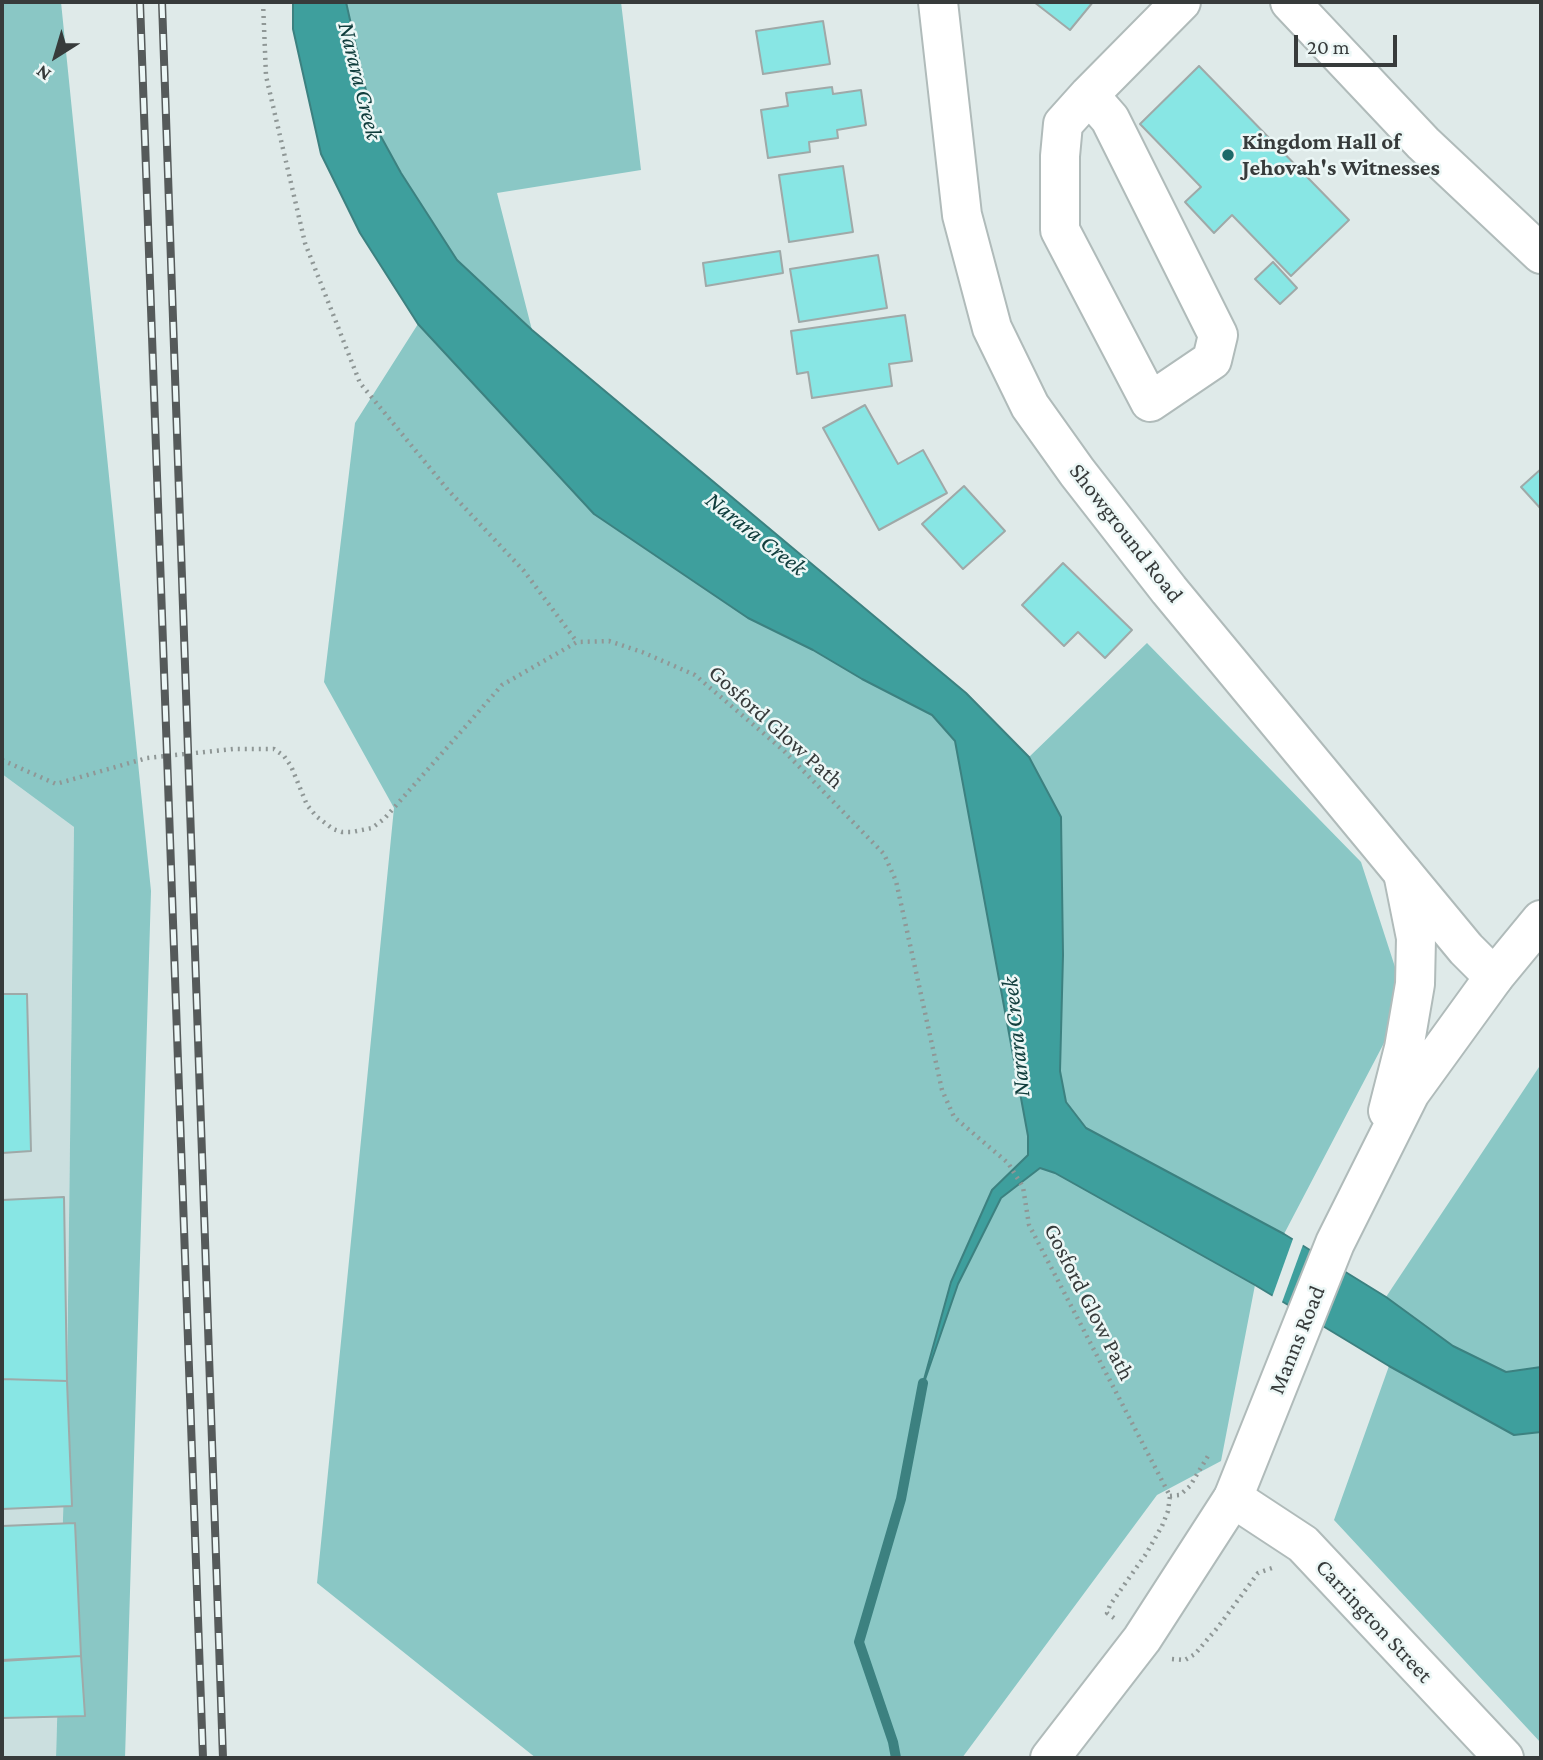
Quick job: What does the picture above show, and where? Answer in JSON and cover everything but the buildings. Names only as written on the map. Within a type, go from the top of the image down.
[{"type":"street","name":"Showground Road","points":[[938,2],[962,215],[992,328],[1030,406],[1077,472],[1169,590],[1465,949],[1494,977]]},
{"type":"street","points":[[1089,95],[1110,119],[1217,335],[1212,360],[1150,402],[1060,230],[1060,156],[1063,124],[1089,95],[1181,2]]},
{"type":"street","points":[[1290,2],[1423,143],[1541,254]]},
{"type":"street","points":[[1377,1158],[1404,1048],[1415,984],[1416,938],[1403,873]]},
{"type":"street","name":"Manns Road","points":[[1050,1758],[1142,1639],[1233,1498],[1335,1243],[1410,1093],[1494,977],[1541,920]]},
{"type":"street","name":"Carrington Street","points":[[1233,1498],[1303,1544],[1504,1758]]},
{"type":"path","points":[[2,760],[55,783],[147,758],[233,749],[274,749],[284,756],[291,766],[307,806],[316,816],[342,832],[363,831],[384,819],[502,685],[577,642],[524,571],[448,490],[360,383],[305,243],[266,76],[263,2]]},
{"type":"path","name":"Gosford Glow Path","points":[[577,642],[609,642],[642,652],[695,675],[783,750],[884,854],[896,881],[942,1090],[954,1117],[1008,1163],[1023,1187],[1029,1225],[1170,1496]]},
{"type":"path","points":[[1142,1639],[1171,1659],[1185,1660],[1195,1654],[1219,1627],[1258,1573],[1270,1567]]},
{"type":"shaded area","points":[[2,2],[61,2],[151,891],[125,1758],[56,1758],[67,1381],[74,827],[2,774]]},
{"type":"shaded area","points":[[346,2],[621,2],[641,170],[497,193],[532,330],[457,260],[401,173],[373,122]]},
{"type":"shaded area","points":[[418,324],[594,514],[748,618],[932,715],[955,741],[1028,1136],[1028,1156],[992,1190],[951,1282],[925,1379],[958,1284],[1001,1198],[1040,1168],[1055,1173],[1255,1285],[1221,1461],[1157,1495],[962,1758],[536,1758],[317,1583],[394,808],[324,682],[355,423]]},
{"type":"shaded area","points":[[1147,643],[1361,862],[1406,1001],[1284,1234],[1086,1129],[1066,1102],[1060,1071],[1029,757]]},
{"type":"shaded area","points":[[2,774],[74,827],[67,1381],[56,1758],[2,1758]]},
{"type":"shaded area","points":[[1541,1064],[1541,1367],[1506,1372],[1453,1346],[1386,1297]]},
{"type":"shaded area","points":[[1389,1366],[1513,1435],[1541,1432],[1541,1743],[1334,1520]]},
{"type":"water","points":[[293,2],[346,2],[373,122],[401,173],[457,260],[532,330],[966,693],[1029,757],[1061,817],[1063,955],[1060,1071],[1066,1102],[1086,1128],[1284,1234],[1386,1297],[1453,1346],[1506,1372],[1541,1367],[1541,1432],[1514,1435],[1389,1366],[1255,1285],[1055,1173],[1040,1168],[1001,1198],[958,1284],[920,1394],[951,1282],[992,1190],[1028,1155],[1028,1136],[955,741],[932,715],[748,618],[594,514],[418,324],[360,233],[321,154],[293,29]]},
{"type":"pier","points":[[1294,1236],[1304,1242],[1281,1305],[1271,1300]]},
{"type":"waterway","name":"Narara Creek","points":[[896,1758],[859,1642],[901,1499],[923,1383]]},
{"type":"railway","points":[[140,2],[203,1758]]},
{"type":"railway","points":[[162,2],[223,1758]]},
{"type":"place","name":"Kingdom Hall of Jehovah's Witnesses","points":[[1228,155]]}]
